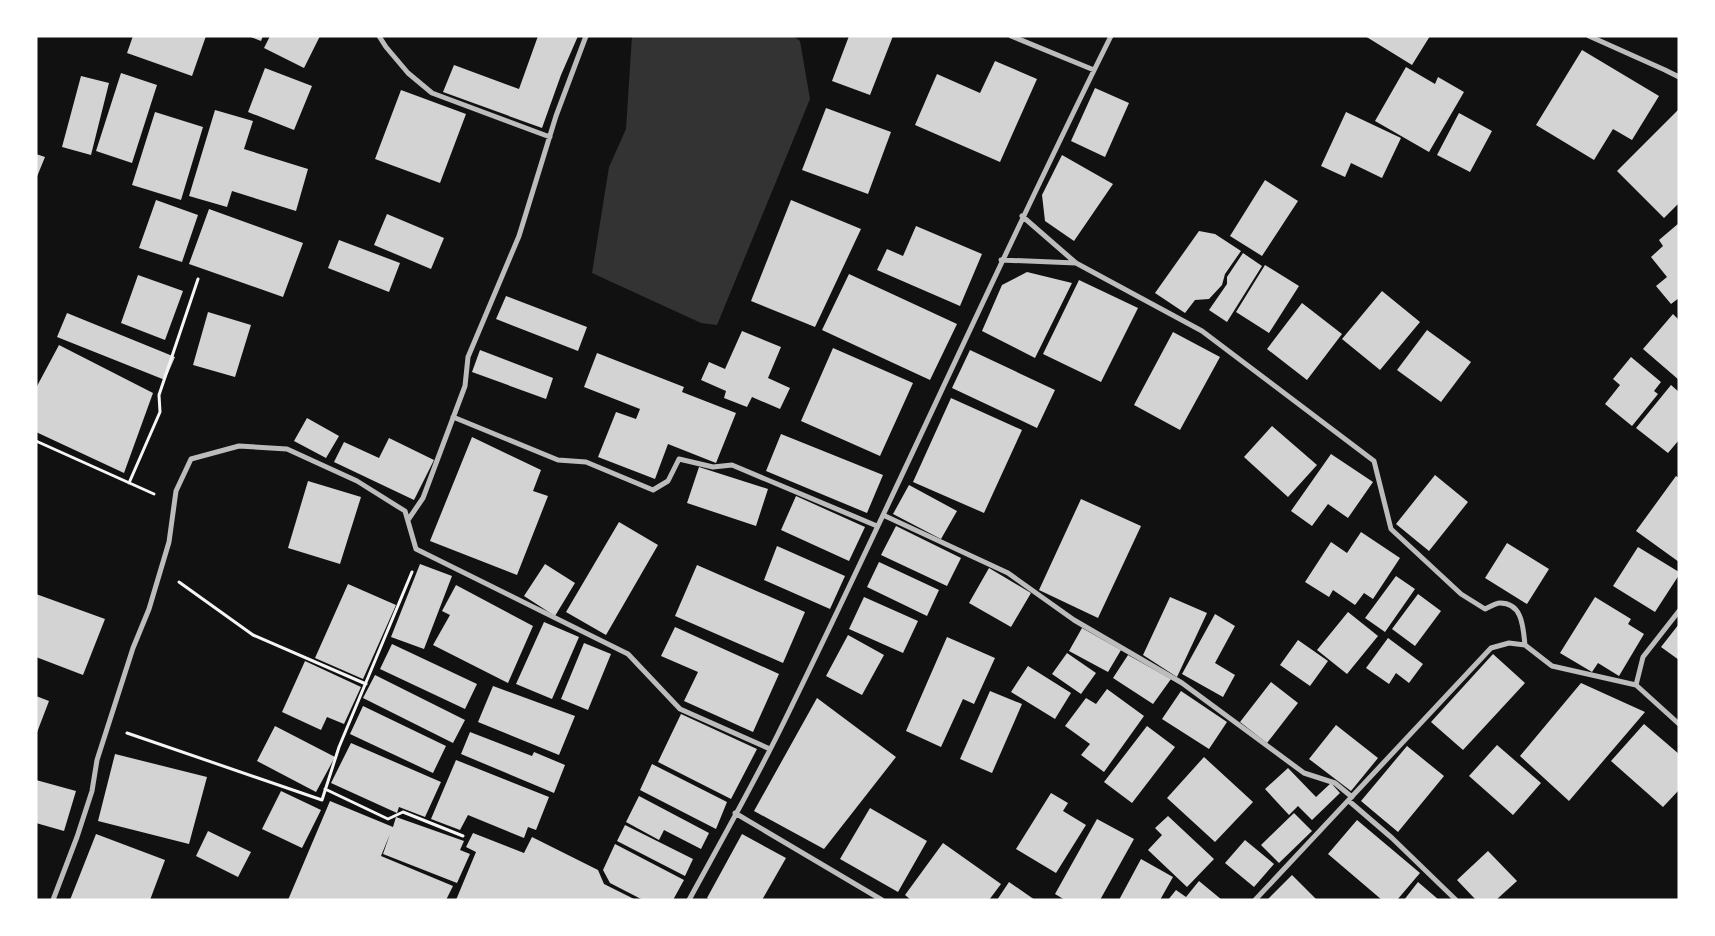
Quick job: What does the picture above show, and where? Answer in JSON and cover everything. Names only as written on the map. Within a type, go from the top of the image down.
[{"type":"street","points":[[379,36],[408,73],[432,93],[550,137]]},
{"type":"street","points":[[408,520],[423,498],[465,386],[468,357],[519,236],[550,137],[586,36]]},
{"type":"street","points":[[1011,36],[1094,70]]},
{"type":"street","points":[[689,900],[770,749],[878,526],[1022,216],[1111,36]]},
{"type":"street","points":[[1589,36],[1679,77]]},
{"type":"street","points":[[1022,216],[1076,263],[1202,331],[1374,461],[1391,530],[1461,594],[1485,609],[1500,603],[1513,607],[1522,619],[1524,645]]},
{"type":"street","points":[[1002,260],[1076,263]]},
{"type":"street","points":[[453,418],[558,460],[586,462],[653,490],[668,480],[679,459],[713,466],[732,465],[878,526]]},
{"type":"street","points":[[53,900],[77,837],[92,791],[97,760],[133,648],[149,609],[169,542],[176,492],[192,459],[239,446],[287,449],[356,481],[405,511],[416,549],[628,654],[680,709],[770,749]]},
{"type":"street","points":[[883,515],[1008,572],[1074,620],[1182,683],[1304,772],[1335,783],[1456,900]]},
{"type":"street","points":[[1636,686],[1643,657],[1679,611]]},
{"type":"street","points":[[1255,900],[1491,648],[1509,643],[1524,645],[1552,666],[1636,686],[1679,724]]},
{"type":"street","points":[[735,814],[882,900]]},
{"type":"path","points":[[129,483],[160,412],[159,395],[198,278]]},
{"type":"path","points":[[36,441],[162,497],[176,492]]},
{"type":"path","points":[[108,726],[322,800],[339,748],[421,550]]},
{"type":"path","points":[[161,569],[253,635],[366,684]]},
{"type":"path","points":[[325,789],[388,819],[402,812],[463,836]]},
{"type":"shaded area","points":[[632,36],[793,36],[800,41],[810,99],[717,325],[701,323],[592,273],[609,167],[626,129]]},
{"type":"building","points":[[133,36],[206,36],[192,76],[127,53]]},
{"type":"building","points":[[248,36],[263,36],[261,41]]},
{"type":"building","points":[[270,36],[320,36],[304,68],[264,48]]},
{"type":"building","points":[[538,36],[578,36],[561,75],[542,128],[443,92],[454,65],[519,89]]},
{"type":"building","points":[[849,36],[893,36],[870,95],[832,81]]},
{"type":"building","points":[[1365,36],[1430,36],[1412,65]]},
{"type":"building","points":[[1582,50],[1659,96],[1632,140],[1613,129],[1594,160],[1536,125]]},
{"type":"building","points":[[995,61],[1037,79],[1000,162],[915,125],[937,74],[980,93]]},
{"type":"building","points":[[1406,67],[1435,84],[1438,77],[1464,92],[1429,152],[1375,121]]},
{"type":"building","points":[[265,68],[312,86],[294,130],[248,112]]},
{"type":"building","points":[[121,73],[157,85],[132,163],[96,151]]},
{"type":"building","points":[[81,76],[109,83],[91,155],[62,147]]},
{"type":"building","points":[[1095,88],[1129,103],[1105,157],[1071,141]]},
{"type":"building","points":[[401,90],[466,114],[440,183],[375,159]]},
{"type":"building","points":[[826,108],[891,132],[868,194],[802,170]]},
{"type":"building","points":[[1679,109],[1679,203],[1664,218],[1617,171]]},
{"type":"building","points":[[215,110],[253,121],[244,149],[308,169],[296,211],[232,191],[227,207],[189,196]]},
{"type":"building","points":[[155,112],[203,127],[181,200],[132,185]]},
{"type":"building","points":[[1346,112],[1401,138],[1382,178],[1351,163],[1345,177],[1321,166]]},
{"type":"building","points":[[1459,113],[1492,131],[1470,172],[1437,155]]},
{"type":"building","points":[[36,154],[45,157],[36,179]]},
{"type":"building","points":[[1062,155],[1113,184],[1074,241],[1045,221],[1042,195]]},
{"type":"building","points":[[1265,180],[1298,201],[1262,256],[1230,236]]},
{"type":"building","points":[[156,200],[198,215],[182,262],[139,248]]},
{"type":"building","points":[[791,200],[861,229],[815,327],[751,301]]},
{"type":"building","points":[[209,209],[303,243],[283,297],[189,264]]},
{"type":"building","points":[[387,214],[444,238],[431,269],[374,245]]},
{"type":"building","points":[[1679,223],[1679,298],[1671,304],[1656,286],[1667,277],[1651,257],[1663,246],[1659,240]]},
{"type":"building","points":[[916,226],[982,254],[960,306],[877,270],[887,249],[903,256]]},
{"type":"building","points":[[1199,231],[1215,234],[1241,251],[1225,274],[1222,285],[1209,299],[1195,300],[1185,313],[1155,293]]},
{"type":"building","points":[[339,240],[400,263],[389,292],[328,268]]},
{"type":"building","points":[[1243,253],[1262,266],[1227,322],[1209,310],[1227,284],[1227,277]]},
{"type":"building","points":[[1265,265],[1299,286],[1269,333],[1236,312]]},
{"type":"building","points":[[1027,272],[1072,283],[1035,358],[982,331],[1002,285]]},
{"type":"building","points":[[849,274],[957,324],[930,380],[822,330]]},
{"type":"building","points":[[138,275],[183,291],[165,340],[121,323]]},
{"type":"building","points":[[1079,280],[1138,308],[1101,382],[1043,354]]},
{"type":"building","points":[[1382,291],[1420,322],[1380,370],[1342,339]]},
{"type":"building","points":[[506,296],[587,327],[578,351],[496,319]]},
{"type":"building","points":[[1302,303],[1342,334],[1307,380],[1267,349]]},
{"type":"building","points":[[208,312],[251,325],[235,377],[193,365]]},
{"type":"building","points":[[67,313],[175,357],[165,380],[57,337]]},
{"type":"building","points":[[1673,314],[1679,320],[1679,380],[1643,349]]},
{"type":"building","points":[[1427,330],[1471,362],[1441,402],[1397,370]]},
{"type":"building","points":[[742,331],[781,347],[768,378],[790,388],[780,409],[752,397],[747,407],[724,398],[726,391],[701,380],[709,362],[725,369]]},
{"type":"building","points":[[1173,332],[1220,357],[1180,430],[1134,405]]},
{"type":"building","points":[[59,345],[153,393],[124,473],[36,432],[36,388]]},
{"type":"building","points":[[833,348],[913,383],[880,456],[801,421]]},
{"type":"building","points":[[480,350],[553,378],[546,399],[472,372]]},
{"type":"building","points":[[970,350],[1055,390],[1037,428],[952,388]]},
{"type":"building","points":[[597,353],[684,387],[682,392],[736,413],[716,463],[668,444],[655,479],[598,457],[616,412],[636,419],[640,409],[584,387]]},
{"type":"building","points":[[1631,357],[1661,382],[1654,391],[1658,394],[1632,426],[1605,404],[1620,385],[1613,379]]},
{"type":"building","points":[[1671,385],[1679,392],[1679,440],[1668,453],[1636,428]]},
{"type":"building","points":[[951,398],[1022,430],[984,513],[913,482]]},
{"type":"building","points":[[307,418],[339,436],[326,458],[294,441]]},
{"type":"building","points":[[1272,426],[1317,465],[1288,497],[1244,457]]},
{"type":"building","points":[[781,434],[883,475],[867,513],[766,471]]},
{"type":"building","points":[[472,437],[541,470],[533,491],[548,496],[517,575],[430,541]]},
{"type":"building","points":[[389,438],[434,460],[414,500],[334,462],[344,442],[379,458]]},
{"type":"building","points":[[1331,454],[1373,482],[1348,518],[1328,504],[1312,526],[1291,511]]},
{"type":"building","points":[[699,467],[768,489],[756,526],[687,503]]},
{"type":"building","points":[[1435,475],[1468,502],[1429,551],[1396,524]]},
{"type":"building","points":[[1676,476],[1679,478],[1679,562],[1636,531]]},
{"type":"building","points":[[308,481],[361,497],[340,564],[288,548]]},
{"type":"building","points":[[909,485],[957,511],[941,539],[893,514]]},
{"type":"building","points":[[796,496],[865,527],[849,561],[781,530]]},
{"type":"building","points":[[1081,499],[1141,526],[1098,618],[1039,590]]},
{"type":"building","points":[[619,522],[658,545],[606,635],[566,612]]},
{"type":"building","points":[[896,526],[961,558],[947,586],[881,555]]},
{"type":"building","points":[[1361,532],[1400,558],[1373,599],[1364,593],[1355,605],[1333,590],[1329,597],[1305,582],[1331,542],[1347,553]]},
{"type":"building","points":[[1507,543],[1549,569],[1527,604],[1485,578]]},
{"type":"building","points":[[777,546],[845,576],[830,609],[764,580]]},
{"type":"building","points":[[1638,547],[1679,572],[1679,575],[1655,612],[1613,586]]},
{"type":"building","points":[[879,562],[939,590],[927,616],[867,587]]},
{"type":"building","points":[[420,564],[452,576],[424,649],[391,637]]},
{"type":"building","points":[[545,564],[575,583],[555,616],[524,596]]},
{"type":"building","points":[[697,565],[805,612],[783,663],[675,616]]},
{"type":"building","points":[[989,568],[1031,593],[1011,627],[969,603]]},
{"type":"building","points":[[1396,576],[1415,589],[1385,632],[1365,618]]},
{"type":"building","points":[[348,584],[396,605],[363,679],[315,658]]},
{"type":"building","points":[[456,585],[533,626],[508,683],[433,645],[450,615],[442,611]]},
{"type":"building","points":[[36,594],[105,619],[83,675],[36,657]]},
{"type":"building","points":[[1418,594],[1441,611],[1415,646],[1392,629]]},
{"type":"building","points":[[864,597],[918,621],[903,653],[849,629]]},
{"type":"building","points":[[1170,597],[1207,613],[1177,677],[1143,655]]},
{"type":"building","points":[[1595,597],[1631,619],[1628,624],[1644,634],[1619,676],[1598,663],[1592,672],[1560,653]]},
{"type":"building","points":[[1348,612],[1378,636],[1347,674],[1317,650]]},
{"type":"building","points":[[1215,614],[1235,626],[1215,663],[1235,675],[1223,697],[1182,674]]},
{"type":"building","points":[[544,622],[579,637],[552,699],[516,684]]},
{"type":"building","points":[[1679,624],[1679,660],[1661,647]]},
{"type":"building","points":[[675,627],[779,674],[753,732],[684,701],[698,672],[661,656]]},
{"type":"building","points":[[1082,628],[1121,650],[1108,672],[1069,651]]},
{"type":"building","points":[[848,635],[884,655],[862,695],[826,676]]},
{"type":"building","points":[[947,637],[995,658],[974,704],[963,699],[941,747],[906,731]]},
{"type":"building","points":[[1388,638],[1423,664],[1409,683],[1396,673],[1389,684],[1366,668]]},
{"type":"building","points":[[1298,640],[1328,661],[1310,686],[1280,665]]},
{"type":"building","points":[[584,643],[611,654],[588,710],[561,699]]},
{"type":"building","points":[[392,644],[477,684],[465,709],[380,669]]},
{"type":"building","points":[[1067,653],[1096,673],[1081,694],[1052,674]]},
{"type":"building","points":[[1493,654],[1525,683],[1463,750],[1431,722]]},
{"type":"building","points":[[1128,655],[1171,679],[1153,704],[1113,678]]},
{"type":"building","points":[[305,661],[361,687],[344,724],[327,717],[321,730],[282,712]]},
{"type":"building","points":[[1028,666],[1071,693],[1055,719],[1011,692]]},
{"type":"building","points":[[375,675],[465,720],[453,743],[363,698]]},
{"type":"building","points":[[1271,682],[1298,703],[1267,743],[1240,722]]},
{"type":"building","points":[[1581,683],[1645,712],[1569,801],[1520,756]]},
{"type":"building","points":[[493,686],[575,716],[559,755],[478,722]]},
{"type":"building","points":[[1107,689],[1144,716],[1104,772],[1081,755],[1090,744],[1065,726],[1086,698],[1096,704]]},
{"type":"building","points":[[990,691],[1022,704],[992,773],[960,759]]},
{"type":"building","points":[[1181,691],[1227,722],[1209,749],[1162,719]]},
{"type":"building","points":[[36,696],[49,701],[36,735]]},
{"type":"building","points":[[817,698],[896,757],[824,849],[754,811]]},
{"type":"building","points":[[363,706],[446,746],[433,773],[350,734]]},
{"type":"building","points":[[681,714],[757,749],[731,799],[658,762]]},
{"type":"building","points":[[1644,724],[1679,754],[1679,790],[1663,807],[1611,761]]},
{"type":"building","points":[[1336,725],[1378,758],[1351,791],[1309,759]]},
{"type":"building","points":[[275,726],[335,757],[316,792],[257,761]]},
{"type":"building","points":[[1147,726],[1175,747],[1132,803],[1104,782]]},
{"type":"building","points":[[470,732],[532,756],[534,752],[565,765],[554,793],[461,754]]},
{"type":"building","points":[[351,743],[441,782],[425,817],[399,807],[397,813],[331,783]]},
{"type":"building","points":[[1497,745],[1541,783],[1513,815],[1469,776]]},
{"type":"building","points":[[1407,746],[1444,776],[1398,832],[1361,801]]},
{"type":"building","points":[[115,754],[207,777],[189,844],[98,821]]},
{"type":"building","points":[[1204,757],[1253,802],[1215,842],[1167,798]]},
{"type":"building","points":[[456,760],[549,797],[536,830],[528,827],[524,838],[468,815],[460,830],[431,819]]},
{"type":"building","points":[[652,764],[727,802],[716,829],[640,790]]},
{"type":"building","points":[[1288,768],[1316,797],[1331,783],[1340,793],[1312,820],[1298,806],[1289,815],[1265,789]]},
{"type":"building","points":[[36,780],[76,791],[64,831],[36,823]]},
{"type":"building","points":[[281,791],[321,810],[302,848],[262,829]]},
{"type":"building","points":[[1051,793],[1068,803],[1063,811],[1086,825],[1056,873],[1016,849]]},
{"type":"building","points":[[639,796],[709,833],[701,849],[664,830],[659,840],[626,822]]},
{"type":"building","points":[[330,801],[393,827],[396,817],[464,841],[460,850],[470,854],[457,883],[383,854],[390,834],[381,856],[453,886],[446,900],[288,900]]},
{"type":"building","points":[[870,808],[927,841],[898,892],[840,859]]},
{"type":"building","points":[[1294,813],[1312,831],[1279,863],[1261,845]]},
{"type":"building","points":[[1168,816],[1214,859],[1187,887],[1148,850],[1162,835],[1155,828]]},
{"type":"building","points":[[1097,819],[1134,839],[1100,900],[1065,900],[1055,894]]},
{"type":"building","points":[[1357,820],[1420,873],[1397,900],[1382,900],[1328,854]]},
{"type":"building","points":[[625,825],[693,859],[685,876],[617,841]]},
{"type":"building","points":[[208,831],[251,852],[238,877],[196,856]]},
{"type":"building","points":[[473,833],[524,853],[532,837],[598,870],[604,884],[636,900],[456,900],[476,852],[466,847]]},
{"type":"building","points":[[96,834],[165,860],[150,900],[70,900]]},
{"type":"building","points":[[742,834],[786,858],[762,900],[710,900],[707,898]]},
{"type":"building","points":[[1245,840],[1274,864],[1254,887],[1225,863]]},
{"type":"building","points":[[943,843],[1001,884],[989,900],[911,900],[905,895]]},
{"type":"building","points":[[615,844],[684,880],[673,900],[643,900],[610,883],[603,870]]},
{"type":"building","points":[[1488,851],[1517,881],[1496,900],[1476,900],[1457,880]]},
{"type":"building","points":[[1141,859],[1173,877],[1160,900],[1119,900]]},
{"type":"building","points":[[1292,875],[1317,900],[1267,900]]},
{"type":"building","points":[[1199,881],[1222,900],[1168,900],[1176,890],[1186,897]]},
{"type":"building","points":[[1009,882],[1035,900],[997,900]]},
{"type":"building","points":[[1418,882],[1439,900],[1404,900]]}]
